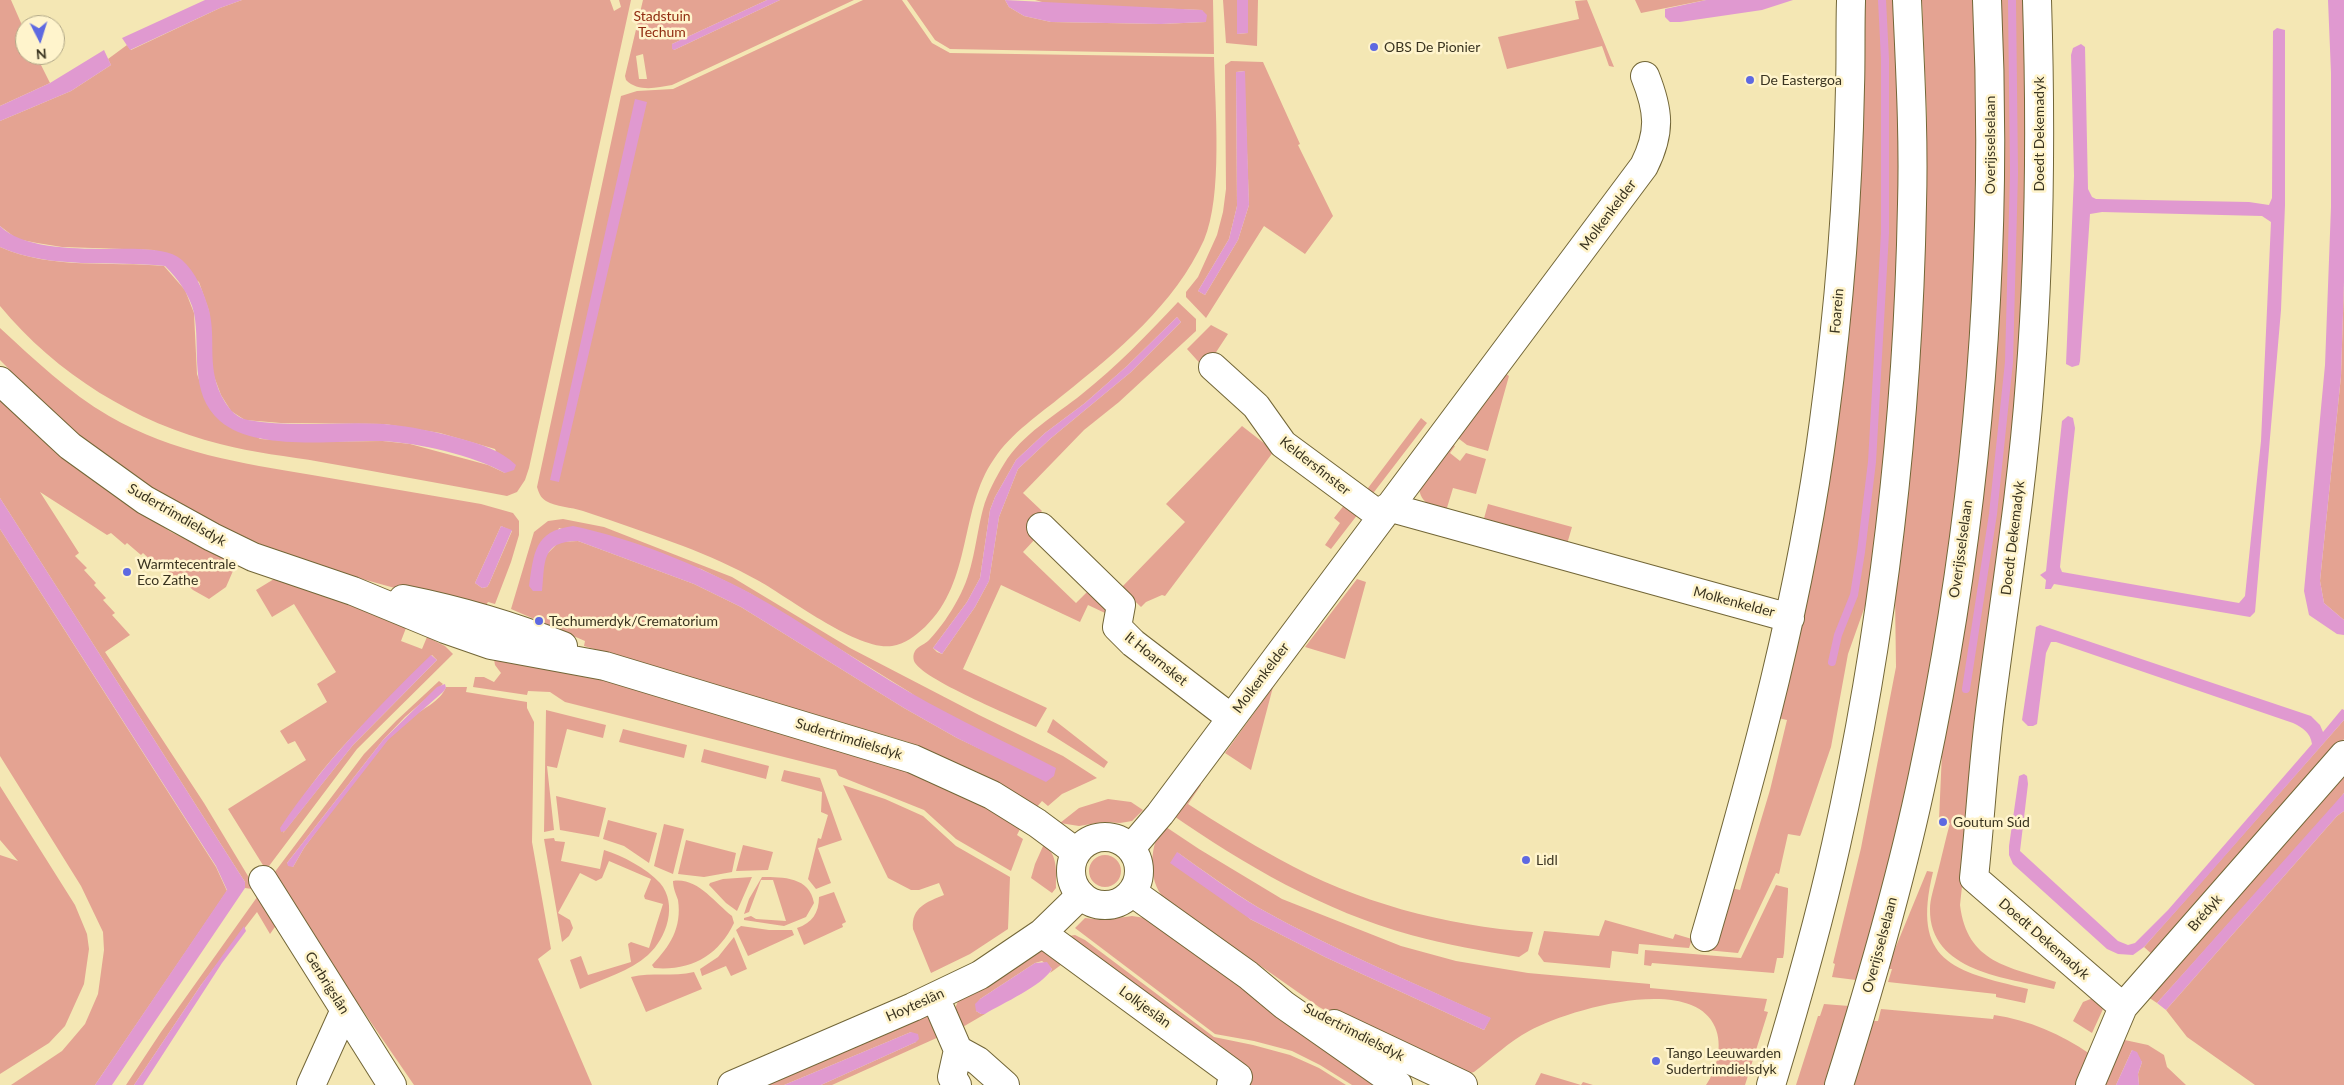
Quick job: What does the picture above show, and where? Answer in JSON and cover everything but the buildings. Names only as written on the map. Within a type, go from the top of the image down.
[{"type":"street","points":[[1771,1085],[1793,1014],[1836,846],[1871,665],[1900,440],[1908,317],[1912,203],[1912,120],[1907,0]]},
{"type":"street","name":"Overijsselselaan","points":[[1839,1085],[1875,968],[1923,775],[1962,552],[1977,430],[1985,328],[1991,130],[1987,0]]},
{"type":"street","name":"Doedt Dekemadyk","points":[[2037,0],[2040,170],[2035,310],[2030,383],[2011,566],[1984,766],[1974,878],[2123,1007]]},
{"type":"street","name":"Foarein","points":[[1790,618],[1812,496],[1833,351],[1847,174],[1851,1]]},
{"type":"street","name":"Molkenkelder","points":[[1131,848],[1160,814],[1644,166],[1654,145],[1657,121],[1654,98],[1645,76]]},
{"type":"street","name":"Keldersfinster","points":[[1213,367],[1256,406],[1283,444],[1385,512]]},
{"type":"street","name":"Sudertrimdielsdyk","points":[[0,381],[70,446],[144,500],[212,538],[253,557],[353,591],[445,629],[491,645],[605,666],[913,759],[992,795],[1038,823],[1076,852]]},
{"type":"street","name":"Molkenkelder","points":[[1385,512],[1790,618],[1746,800],[1704,937]]},
{"type":"street","name":"It Hoarnsket","points":[[1041,527],[1121,605],[1117,627],[1133,642],[1231,718]]},
{"type":"street","name":"Brédyk","points":[[2090,1085],[2123,1007],[2344,755]]},
{"type":"street","points":[[1102,836],[1118,838],[1131,848],[1137,858],[1140,869],[1138,881],[1132,892],[1121,901],[1107,905],[1093,903],[1081,895],[1074,886],[1071,874],[1072,863],[1076,852],[1087,841],[1102,836]]},
{"type":"street","name":"Gerbrigslân","points":[[263,880],[344,1012],[392,1085]]},
{"type":"street","name":"Sudertrimdielsdyk","points":[[1132,892],[1248,975],[1284,1005],[1398,1085]]},
{"type":"street","name":"Hoyteslân","points":[[732,1085],[935,997],[980,975],[1042,933],[1081,895]]},
{"type":"street","name":"Lolkjeslân","points":[[1042,933],[1238,1077],[1231,1085]]},
{"type":"street","name":"Sudertrimdielsdyk","points":[[1248,975],[1324,1019],[1463,1085]]},
{"type":"street","points":[[935,997],[958,1050],[952,1077],[957,1085]]},
{"type":"street","points":[[311,1085],[344,1012]]},
{"type":"street","points":[[958,1050],[978,1061],[1005,1085]]},
{"type":"green space","points":[[0,0],[11,0],[18,15],[15,15],[15,65],[41,65],[50,83],[0,106]]},
{"type":"green space","points":[[242,0],[610,0],[614,11],[621,7],[619,0],[631,0],[529,468],[525,480],[517,492],[507,496],[245,450],[189,435],[128,409],[72,374],[22,331],[0,306],[0,247],[40,259],[61,262],[164,266],[185,290],[194,313],[197,374],[206,400],[260,439],[305,442],[383,441],[410,444],[488,465],[505,473],[495,449],[440,433],[385,424],[281,423],[245,420],[231,411],[221,395],[212,371],[209,311],[199,282],[154,250],[62,247],[17,239],[0,226],[0,121],[71,91],[111,65],[108,59],[127,45],[131,50],[220,8]]},
{"type":"green space","name":"Stadstuin Techum","points":[[643,0],[767,0],[672,44],[674,50],[780,0],[854,0],[672,85],[642,88],[631,84],[626,80],[625,76]],"holes":[[[643,54],[647,79],[639,79],[636,56]]]},
{"type":"green space","points":[[863,0],[902,0],[932,43],[950,53],[1214,57],[1216,176],[1214,200],[1204,240],[1192,263],[1161,306],[1124,344],[1026,424],[1001,450],[983,479],[975,500],[959,567],[940,609],[925,627],[906,641],[892,646],[878,645],[843,632],[731,566],[596,515],[550,503],[541,496],[537,487],[621,96],[637,91],[673,89]]},
{"type":"green space","points":[[907,0],[1005,0],[1009,7],[1024,16],[1051,22],[1161,24],[1206,22],[1202,10],[1049,4],[1035,0],[1213,0],[1214,54],[950,49],[935,40]]},
{"type":"green space","points":[[1223,0],[1237,0],[1237,34],[1248,33],[1248,0],[1258,0],[1257,46],[1226,43]]},
{"type":"green space","points":[[1587,0],[1614,67],[1609,66],[1602,46],[1507,69],[1498,37],[1579,19],[1575,1]]},
{"type":"green space","points":[[1635,0],[1706,0],[1641,13]]},
{"type":"green space","points":[[1863,0],[1894,0],[1900,123],[1896,332],[1877,538],[1870,592],[1848,654],[1831,747],[1801,834],[1800,836],[1788,834],[1779,874],[1776,873],[1738,953],[1695,949],[1731,888],[1740,890],[1770,790],[1787,720],[1778,718]]},
{"type":"green space","points":[[1922,0],[1975,0],[1979,140],[1968,377],[1957,495],[1937,631],[1895,833],[1862,966],[1860,966],[1856,980],[1832,977],[1835,964],[1833,963],[1861,848],[1896,667],[1895,595],[1914,434],[1922,318],[1927,119]]},
{"type":"green space","points":[[1999,0],[2024,0],[2032,105],[2025,340],[1960,905],[1964,924],[1971,939],[1981,951],[1993,960],[2007,966],[2056,982],[2054,989],[1994,975],[1974,968],[1957,959],[1942,947],[1933,930],[1930,909],[1950,823],[1939,820],[1942,752]]},
{"type":"green space","points":[[1231,61],[1263,62],[1300,144],[1298,145],[1333,216],[1305,254],[1264,226],[1206,318],[1186,297],[1186,292],[1198,277],[1217,235],[1223,212],[1226,189],[1225,65]],"holes":[[[1244,71],[1249,205],[1238,240],[1205,295],[1198,291],[1229,239],[1237,206],[1236,72]]]},
{"type":"green space","points":[[2344,282],[2344,620],[2324,603],[2320,581],[2341,376]]},
{"type":"green space","points":[[1178,302],[1196,319],[1196,331],[1119,402],[1084,430],[1023,493],[1042,511],[1026,528],[1036,538],[1023,552],[1076,603],[1089,590],[1106,608],[1105,613],[1088,605],[1080,622],[1001,585],[963,669],[1047,708],[1036,727],[933,678],[920,669],[914,661],[914,653],[942,625],[963,588],[971,566],[985,503],[995,480],[1011,453],[1030,434],[1107,373]],"holes":[[[1177,317],[1181,322],[1131,372],[1050,439],[1018,469],[999,517],[989,581],[975,607],[942,654],[937,652],[933,648],[967,602],[980,578],[990,510],[995,497],[1016,460],[1045,433],[1085,403],[1127,366]]]},
{"type":"green space","points":[[1211,325],[1228,334],[1205,369],[1187,349]]},
{"type":"green space","points":[[0,328],[52,375],[94,407],[133,429],[183,448],[233,461],[481,504],[513,513],[519,521],[519,535],[495,604],[488,602],[483,610],[341,573],[251,540],[207,520],[164,496],[89,444],[58,417],[0,360]],"holes":[[[501,526],[512,531],[489,584],[487,587],[482,588],[475,583]]]},
{"type":"green space","points":[[1502,371],[1509,376],[1488,451],[1467,445],[1454,435]]},
{"type":"green space","points":[[0,398],[39,436],[136,509],[171,532],[236,564],[226,587],[209,599],[193,590],[176,575],[173,576],[160,564],[157,566],[143,553],[141,555],[127,543],[125,545],[111,533],[107,535],[40,492],[79,553],[75,556],[87,568],[84,570],[106,598],[103,600],[115,613],[112,615],[130,635],[105,652],[204,803],[251,881],[252,889],[245,888],[245,882],[0,498]]},
{"type":"green space","points":[[1421,418],[1427,423],[1371,496],[1365,492]]},
{"type":"green space","points":[[1242,426],[1274,451],[1165,596],[1162,595],[1146,602],[1141,607],[1121,588],[1185,522],[1166,504]]},
{"type":"green space","points":[[1449,442],[1455,446],[1450,453],[1460,461],[1466,453],[1486,459],[1476,494],[1453,488],[1446,511],[1432,506],[1425,501],[1419,488]]},
{"type":"green space","points":[[1345,504],[1358,514],[1331,549],[1325,545],[1340,523],[1334,518]]},
{"type":"green space","points":[[1488,504],[1572,527],[1567,544],[1483,522]]},
{"type":"green space","points":[[563,519],[604,527],[732,577],[850,648],[1063,756],[1097,778],[1062,794],[1048,806],[1042,801],[1036,808],[979,773],[908,742],[584,646],[585,641],[511,609],[534,532],[548,521]],"holes":[[[559,528],[701,569],[751,594],[911,693],[995,756],[957,738],[904,708],[741,607],[694,584],[578,541],[559,542],[546,555]]]},
{"type":"green space","points":[[0,529],[216,867],[227,891],[95,1085],[11,1085],[62,1051],[85,1024],[98,994],[104,950],[103,932],[81,886],[0,756]]},
{"type":"green space","points":[[274,579],[385,614],[383,619],[406,628],[401,641],[422,649],[427,637],[445,646],[453,654],[357,749],[266,870],[228,809],[306,760],[295,741],[288,744],[280,731],[327,702],[317,684],[336,672],[294,604],[272,617],[256,590]],"holes":[[[432,655],[437,660],[353,745],[283,833],[295,809],[329,762]]]},
{"type":"green space","points":[[1357,579],[1366,582],[1345,659],[1305,647]]},
{"type":"green space","points":[[494,659],[571,670],[891,764],[966,795],[1021,827],[1017,835],[1023,839],[1011,871],[956,839],[924,810],[839,776],[836,770],[565,702],[550,692],[528,691],[527,695],[473,687],[475,677],[484,677],[494,682],[501,673],[495,665]]},
{"type":"green space","points":[[439,681],[443,684],[405,717],[383,740],[287,863],[293,867],[304,848],[353,781],[380,748],[409,719],[440,697],[446,687],[467,687],[466,692],[527,702],[527,708],[534,722],[532,842],[551,949],[538,959],[592,1085],[414,1085],[271,877],[364,754]]},
{"type":"green space","points":[[1273,687],[1251,770],[1225,753]]},
{"type":"green space","points":[[546,710],[606,725],[603,738],[567,729],[557,768],[547,766],[554,830],[544,832]]},
{"type":"green space","points":[[1053,719],[1108,762],[1104,768],[1047,732]]},
{"type":"green space","points":[[2344,720],[2344,739],[2154,956],[2144,947]]},
{"type":"green space","points":[[623,729],[687,745],[684,758],[619,742]]},
{"type":"green space","points":[[704,749],[769,766],[766,779],[701,762]]},
{"type":"green space","points":[[784,770],[820,778],[842,840],[818,848],[831,883],[816,889],[808,879],[818,838],[821,839],[828,815],[821,812],[822,792],[781,781]]},
{"type":"green space","points":[[2344,776],[2344,793],[2331,810],[2157,1003],[2148,997]]},
{"type":"green space","points":[[1199,784],[1201,785],[1188,804],[1256,846],[1308,874],[1370,899],[1434,918],[1500,929],[1533,932],[1528,951],[1519,957],[1451,945],[1411,935],[1347,913],[1286,885],[1227,851],[1171,814]]},
{"type":"green space","points":[[843,785],[885,799],[923,816],[956,846],[1010,877],[1008,929],[970,954],[931,973],[913,929],[913,922],[917,910],[921,906],[944,895],[939,883],[919,890],[911,890],[888,878]]},
{"type":"green space","points":[[0,786],[75,905],[87,934],[89,949],[84,984],[65,1026],[49,1043],[0,1074],[0,855],[18,861],[0,840]]},
{"type":"green space","points":[[556,796],[606,808],[599,837],[560,830]]},
{"type":"green space","points":[[1108,799],[1131,802],[1143,810],[1132,821],[1120,823],[1103,822],[1079,826],[1060,823],[1079,808]]},
{"type":"green space","points":[[2344,811],[2344,1085],[2255,1085],[2187,1037],[2166,1010],[2337,816]]},
{"type":"green space","points":[[608,820],[657,833],[649,863],[624,846],[603,839]]},
{"type":"green space","points":[[664,824],[684,829],[673,874],[654,866]]},
{"type":"green space","points":[[1163,825],[1282,899],[1401,946],[1456,961],[1528,973],[1650,984],[1650,988],[1767,999],[1764,1011],[1768,1012],[1745,1085],[1706,1085],[1718,1057],[1719,1041],[1715,1027],[1702,1011],[1682,1002],[1656,999],[1628,1001],[1598,1006],[1571,1014],[1522,1035],[1474,1072],[1467,1074],[1348,1023],[1319,1007],[1164,898],[1155,882],[1152,862],[1155,842]],"holes":[[[1177,852],[1228,888],[1287,923],[1344,952],[1490,1018],[1484,1030],[1325,957],[1250,919]]]},
{"type":"green space","points":[[554,838],[555,841],[565,842],[561,861],[600,869],[604,850],[634,863],[660,883],[668,901],[668,921],[665,930],[655,948],[648,955],[625,970],[580,989],[570,960],[581,956],[588,975],[631,962],[628,944],[631,942],[649,948],[663,904],[645,899],[644,896],[651,879],[609,861],[602,878],[596,881],[580,873],[558,913],[570,920],[573,928],[569,936],[562,942],[544,839]]},
{"type":"green space","points":[[686,840],[736,853],[732,872],[704,877],[678,874]]},
{"type":"green space","points":[[1044,844],[1052,853],[1055,864],[1056,888],[1052,893],[1031,878]]},
{"type":"green space","points":[[743,845],[773,852],[768,870],[736,871]]},
{"type":"green space","points":[[1105,855],[1111,856],[1116,860],[1120,865],[1120,877],[1116,882],[1111,886],[1105,887],[1099,886],[1094,882],[1090,877],[1089,871],[1090,865],[1094,860],[1099,856]]},
{"type":"green space","points":[[1927,871],[1933,872],[1928,902],[1928,926],[1934,944],[1944,957],[1959,968],[1978,976],[2028,989],[2025,1003],[1996,997],[1996,994],[1888,982],[1892,969],[1888,969],[1890,961]]},
{"type":"green space","points":[[752,877],[737,911],[726,903],[709,885],[723,879]]},
{"type":"green space","points":[[762,877],[787,878],[801,883],[807,888],[814,903],[806,917],[784,926],[744,920],[744,918],[751,916],[756,919],[786,921],[773,880],[761,880],[749,912],[744,914],[749,899]]},
{"type":"green space","points":[[673,881],[690,883],[705,892],[732,916],[734,923],[720,944],[702,959],[680,967],[654,968],[652,965],[664,951],[673,936],[678,919],[678,900]]},
{"type":"green space","points":[[1776,885],[1788,888],[1788,892],[1784,953],[1783,958],[1777,958],[1774,973],[1652,963],[1651,966],[1644,965],[1645,950],[1741,958]]},
{"type":"green space","points":[[834,892],[846,922],[842,924],[843,927],[804,945],[797,928],[814,917],[818,908],[819,897]]},
{"type":"green space","points":[[260,893],[277,924],[270,934],[257,912],[201,985],[134,1085],[126,1085],[161,1032]]},
{"type":"green space","points":[[1132,916],[1145,918],[1382,1085],[1352,1085],[1320,1065],[1292,1051],[1254,1041],[1215,1034],[1075,928],[1085,918],[1104,920]]},
{"type":"green space","points":[[1605,920],[1673,939],[1675,934],[1692,939],[1689,948],[1639,944],[1638,954],[1612,951],[1610,968],[1544,962],[1538,954],[1544,931],[1599,936]]},
{"type":"green space","points":[[741,926],[769,930],[792,930],[794,935],[748,956],[736,930]]},
{"type":"green space","points":[[1075,935],[1085,940],[1214,1037],[1290,1055],[1319,1068],[1346,1085],[1248,1085],[1068,936]]},
{"type":"green space","points":[[734,937],[747,969],[731,976],[726,966],[702,976],[700,969],[718,957]]},
{"type":"green space","points":[[1049,948],[1069,959],[1050,973],[1052,969],[1042,961],[1035,963],[980,999],[976,1011],[985,1014],[961,1028],[954,1011],[960,996],[1030,952]]},
{"type":"green space","points":[[694,972],[702,989],[646,1012],[631,977],[678,974]]},
{"type":"green space","points":[[2093,998],[2103,1005],[2103,1009],[2092,1033],[2073,1021],[2083,1002]]},
{"type":"green space","points":[[1824,1004],[1849,1006],[1827,1085],[1796,1085],[1818,1016],[1820,1016]]},
{"type":"green space","points":[[1881,1009],[1993,1019],[1994,1015],[2007,1017],[2044,1029],[2068,1040],[2090,1054],[2077,1085],[1854,1085],[1873,1021],[1878,1021]]},
{"type":"green space","points":[[923,1015],[931,1019],[941,1036],[832,1085],[821,1085],[916,1042],[911,1032],[784,1085],[753,1085]]},
{"type":"green space","points":[[2120,1039],[2148,1045],[2164,1055],[2167,1067],[2186,1085],[2139,1085],[2138,1074],[2142,1062],[2132,1050],[2116,1085],[2099,1085]]},
{"type":"green space","points":[[1541,1073],[1581,1085],[1535,1085]]},
{"type":"green space","points":[[1583,1082],[1593,1085],[1581,1085]]},
{"type":"shaded area","points":[[205,0],[242,0],[220,8],[130,50],[122,38]]},
{"type":"shaded area","points":[[767,0],[780,0],[674,50],[672,49],[672,44]]},
{"type":"shaded area","points":[[1005,0],[1202,10],[1207,15],[1206,22],[1161,24],[1051,22],[1024,16],[1009,7]]},
{"type":"shaded area","points":[[1237,0],[1248,0],[1248,33],[1237,34]]},
{"type":"shaded area","points":[[1706,0],[1793,0],[1762,10],[1680,22],[1670,22],[1665,17],[1665,9]]},
{"type":"shaded area","points":[[2328,0],[2344,0],[2344,282],[2341,376],[2320,581],[2324,603],[2344,620],[2344,635],[2337,634],[2309,615],[2304,591],[2325,365],[2331,207],[2331,73]]},
{"type":"shaded area","points":[[2277,28],[2285,30],[2285,205],[2281,310],[2255,612],[2250,617],[2054,584],[2051,589],[2045,589],[2046,580],[2040,575],[2046,571],[2062,421],[2068,416],[2073,418],[2075,428],[2060,567],[2062,572],[2239,603],[2245,596],[2261,441],[2271,222],[2262,216],[2102,212],[2090,214],[2080,361],[2079,365],[2072,367],[2066,364],[2074,176],[2071,55],[2073,48],[2081,44],[2085,47],[2088,189],[2092,197],[2096,199],[2249,202],[2269,205],[2272,198],[2273,31]]},
{"type":"shaded area","points":[[104,50],[111,65],[71,91],[0,121],[0,106],[50,83]]},
{"type":"shaded area","points":[[1245,71],[1249,205],[1238,240],[1205,295],[1198,291],[1229,239],[1237,206],[1236,72]]},
{"type":"shaded area","points":[[635,99],[647,102],[559,482],[550,480]]},
{"type":"shaded area","points":[[0,226],[12,235],[46,245],[86,249],[156,250],[173,254],[182,260],[195,277],[209,310],[213,367],[219,390],[229,408],[240,417],[248,420],[282,424],[367,423],[404,426],[477,443],[504,455],[516,465],[514,470],[505,473],[461,455],[412,444],[382,441],[275,441],[235,431],[220,421],[210,410],[203,397],[198,370],[196,327],[192,306],[183,288],[165,266],[61,262],[40,259],[0,247]]},
{"type":"shaded area","points":[[1177,317],[1181,322],[1131,372],[1050,439],[1018,469],[999,517],[989,581],[975,607],[942,654],[933,648],[967,602],[980,578],[990,510],[995,497],[1016,460],[1045,433],[1085,403],[1127,366]]},
{"type":"shaded area","points":[[0,498],[245,882],[245,888],[112,1085],[95,1085],[227,890],[216,866],[0,529]]},
{"type":"shaded area","points":[[501,526],[512,530],[489,584],[487,587],[482,588],[475,583]]},
{"type":"shaded area","points":[[573,526],[641,545],[708,572],[750,593],[911,693],[1056,768],[1054,776],[1046,782],[957,738],[904,708],[741,607],[694,584],[578,541],[566,542],[551,549],[545,562],[542,591],[533,591],[529,586],[532,563],[538,546],[543,538],[550,533]]},
{"type":"shaded area","points":[[2040,625],[2311,716],[2320,725],[2323,732],[2342,709],[2344,710],[2344,720],[2144,947],[2133,955],[2118,954],[2107,949],[2013,864],[2009,855],[2009,846],[2019,776],[2024,774],[2027,776],[2028,784],[2020,851],[2118,941],[2128,945],[2135,943],[2168,910],[2312,744],[2310,736],[2306,731],[2293,723],[2056,642],[2051,642],[2046,653],[2037,724],[2028,726],[2022,720],[2036,627]]},
{"type":"shaded area","points":[[431,655],[437,660],[353,745],[285,831],[281,832],[280,828],[332,759],[370,716]]},
{"type":"shaded area","points":[[445,684],[446,688],[443,692],[388,740],[304,848],[293,867],[288,866],[287,863],[383,740],[437,687]]},
{"type":"shaded area","points":[[2344,793],[2344,811],[2337,816],[2166,1010],[2157,1003]]},
{"type":"shaded area","points":[[1177,852],[1238,895],[1287,923],[1344,952],[1491,1018],[1484,1030],[1325,957],[1250,919],[1170,863]]},
{"type":"shaded area","points":[[244,926],[246,931],[222,963],[143,1085],[134,1085],[201,985]]},
{"type":"shaded area","points":[[1047,962],[1052,969],[1040,982],[985,1014],[976,1011],[975,1004],[980,999],[1035,963]]},
{"type":"shaded area","points":[[911,1032],[918,1034],[919,1039],[916,1042],[821,1085],[784,1085]]},
{"type":"shaded area","points":[[2132,1050],[2137,1052],[2142,1062],[2138,1074],[2139,1085],[2116,1085]]},
{"type":"waterway","points":[[1832,662],[1838,635],[1854,595],[1872,462],[1885,233],[1885,59],[1882,0]]},
{"type":"waterway","points":[[1966,689],[1993,514],[2009,362],[2014,173],[2012,0]]},
{"type":"place","name":"OBS De Pionier","points":[[1374,47]]},
{"type":"place","name":"De Eastergoa","points":[[1750,80]]},
{"type":"place","name":"Warmtecentrale Eco Zathe","points":[[127,572]]},
{"type":"place","name":"Techumerdyk/Crematorium","points":[[539,621]]},
{"type":"place","name":"Goutum Súd","points":[[1943,822]]},
{"type":"place","name":"Lidl","points":[[1526,860]]},
{"type":"place","name":"Tango Leeuwarden Sudertrimdielsdyk","points":[[1656,1061]]}]
